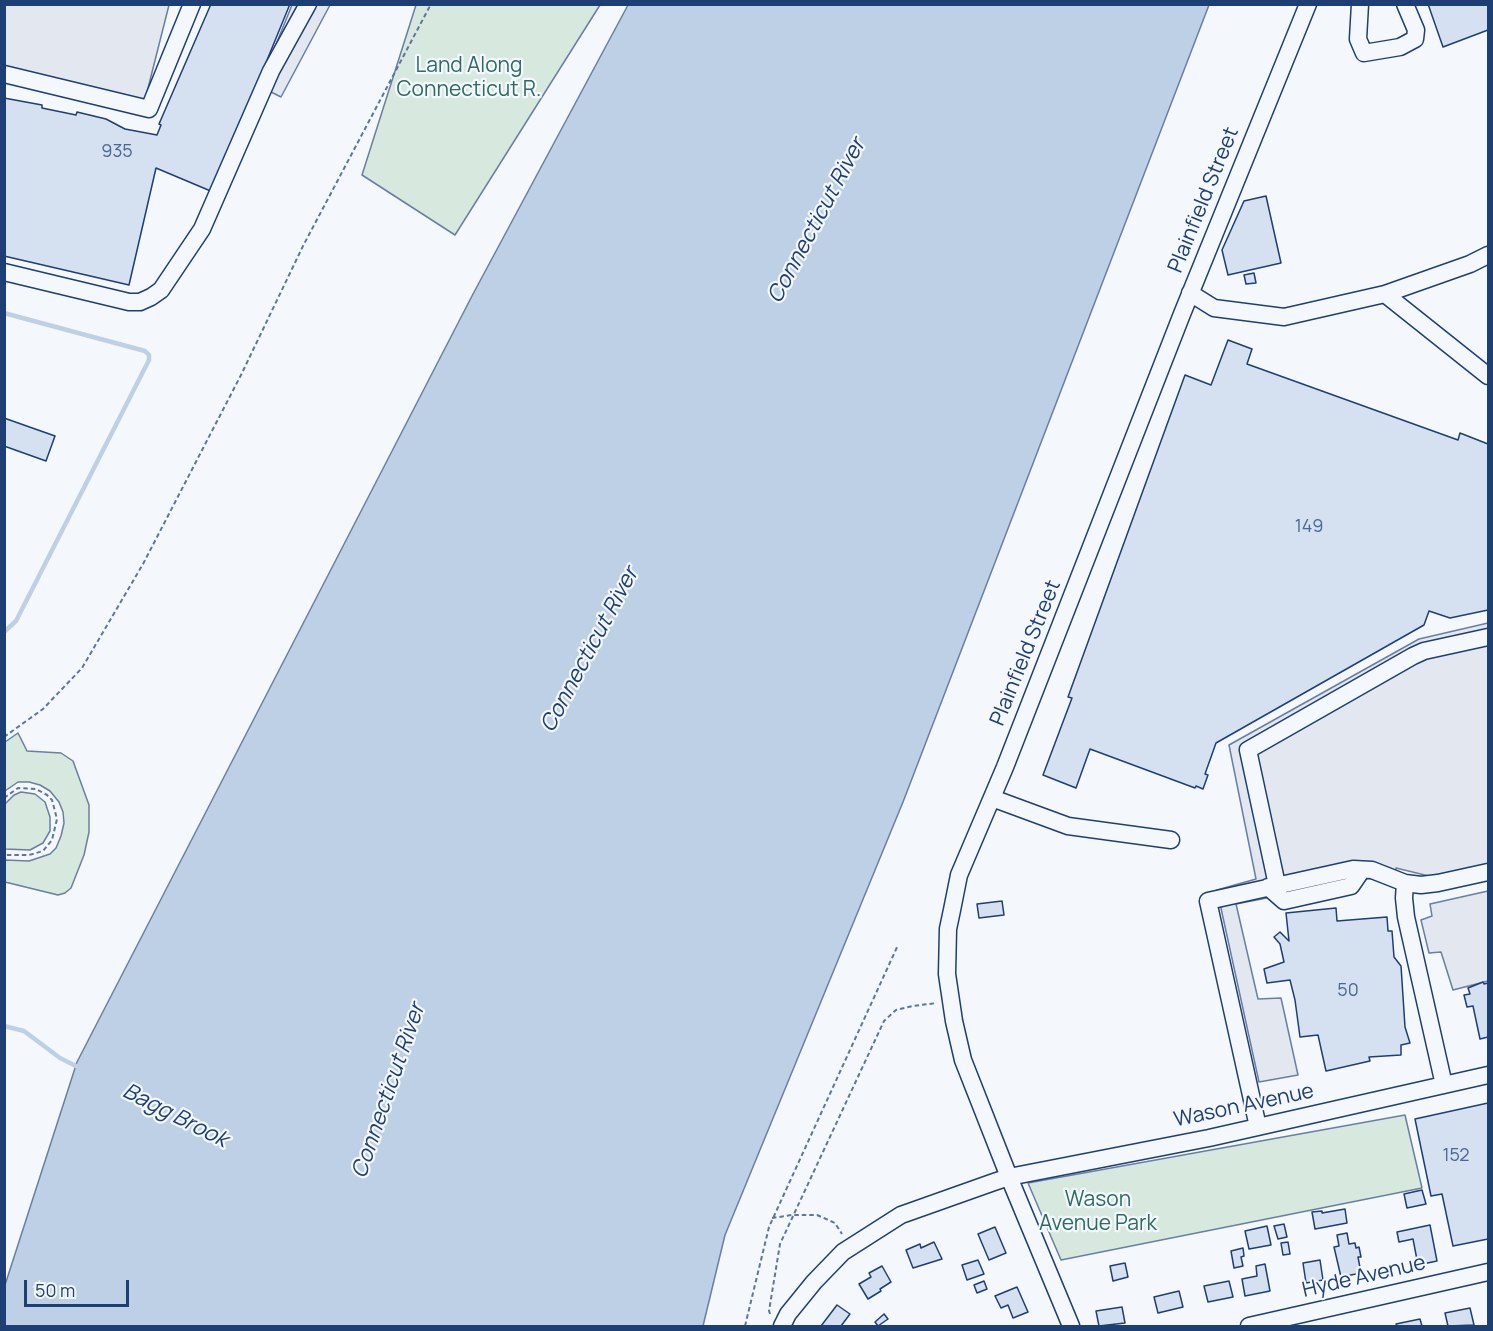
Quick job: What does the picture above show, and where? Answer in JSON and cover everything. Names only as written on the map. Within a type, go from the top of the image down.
[{"type":"street","points":[[4,74],[149,109],[192,4]]},
{"type":"street","points":[[4,272],[129,302],[140,302],[161,290],[202,229],[272,70],[308,4]]},
{"type":"street","name":"Plainfield Street","points":[[1071,1326],[963,1060],[947,974],[948,929],[951,910],[959,875],[1090,552],[1190,293],[1308,4]]},
{"type":"street","points":[[1360,4],[1358,39],[1364,53],[1400,47],[1415,39],[1416,30],[1405,4]]},
{"type":"street","points":[[1190,293],[1214,308],[1284,317],[1385,294],[1470,264],[1488,255]]},
{"type":"street","points":[[1385,294],[1488,376]]},
{"type":"street","points":[[1273,886],[1248,750],[1413,656],[1424,651],[1488,638]]},
{"type":"street","points":[[992,798],[1068,826],[1171,840]]},
{"type":"street","points":[[1258,1127],[1208,901],[1337,871],[1372,870],[1405,883],[1421,885],[1438,884],[1488,872]]},
{"type":"street","points":[[1405,883],[1406,917],[1444,1085]]},
{"type":"street","name":"Wason Avenue","points":[[778,1323],[814,1282],[850,1247],[901,1215],[1009,1177],[1258,1127],[1488,1075]]},
{"type":"street","name":"Hyde Avenue","points":[[1249,1326],[1488,1272]]},
{"type":"path","points":[[4,737],[43,709],[82,668],[142,564],[241,375],[303,246],[431,4]]},
{"type":"path","points":[[4,798],[18,788],[36,789],[47,795],[57,819],[52,840],[43,851],[29,855],[4,855]]},
{"type":"path","points":[[745,1326],[772,1218],[898,945]]},
{"type":"path","points":[[778,1323],[769,1311],[780,1244],[884,1021],[896,1010],[951,1002]]},
{"type":"path","points":[[772,1218],[817,1215],[835,1223],[850,1247]]},
{"type":"green space","name":"Land Along Connecticut R.","points":[[416,5],[600,5],[455,235],[362,175]]},
{"type":"green space","points":[[18,733],[27,751],[61,753],[73,761],[89,805],[89,832],[84,855],[71,888],[58,895],[5,882],[5,860],[29,861],[50,854],[56,848],[64,823],[59,802],[50,791],[40,785],[18,782],[5,791],[5,742]]},
{"type":"green space","points":[[21,792],[35,794],[45,802],[50,817],[50,831],[43,843],[30,850],[5,849],[5,804]]},
{"type":"green space","name":"Wason Avenue Park","points":[[1405,1115],[1422,1188],[1061,1260],[1028,1183]]},
{"type":"shaded area","points":[[5,5],[169,5],[145,100],[5,68]]},
{"type":"shaded area","points":[[292,5],[330,5],[281,97],[259,86]]},
{"type":"shaded area","points":[[1488,623],[1488,864],[1433,877],[1396,868],[1393,885],[1369,878],[1236,904],[1258,999],[1281,998],[1298,1075],[1259,1082],[1217,890],[1256,879],[1229,745],[1419,639]]},
{"type":"shaded area","points":[[1488,891],[1488,981],[1453,990],[1441,952],[1429,953],[1421,920],[1432,916],[1430,904]]},
{"type":"water","name":"Connecticut River","points":[[628,5],[1209,5],[903,802],[725,1235],[703,1326],[5,1326],[5,1285],[77,1062],[473,294]]},
{"type":"building","points":[[211,4],[290,4],[213,192],[156,168],[129,285],[4,256],[4,98],[42,105],[42,108],[76,115],[77,112],[106,119],[125,129],[157,135],[161,125],[159,124]]},
{"type":"building","points":[[1428,4],[1488,4],[1488,30],[1443,47]]},
{"type":"building","points":[[1266,196],[1281,263],[1228,275],[1222,250],[1244,201]]},
{"type":"building","points":[[1254,273],[1256,283],[1246,284],[1244,275]]},
{"type":"building","points":[[1228,340],[1252,349],[1247,364],[1458,440],[1460,433],[1488,444],[1488,610],[1450,618],[1429,611],[1424,625],[1216,743],[1205,774],[1208,775],[1203,789],[1090,749],[1076,788],[1043,775],[1072,698],[1068,697],[1185,375],[1211,385]]},
{"type":"building","points":[[4,418],[55,436],[46,461],[4,446]]},
{"type":"building","points":[[1002,901],[1004,915],[979,918],[977,904]]},
{"type":"building","points":[[1336,908],[1337,921],[1387,917],[1388,931],[1392,931],[1394,957],[1401,966],[1405,1027],[1410,1043],[1401,1045],[1401,1055],[1369,1057],[1370,1061],[1326,1071],[1318,1035],[1300,1037],[1290,980],[1267,983],[1264,969],[1284,962],[1280,944],[1274,937],[1280,932],[1289,941],[1286,913]]},
{"type":"building","points":[[1483,982],[1488,983],[1488,1037],[1480,1039],[1473,1006],[1467,1007],[1464,995],[1470,994],[1468,988]]},
{"type":"building","points":[[1488,1103],[1488,1239],[1453,1246],[1442,1194],[1431,1196],[1415,1119]]},
{"type":"building","points":[[1422,1190],[1426,1204],[1407,1208],[1404,1194]]},
{"type":"building","points":[[1345,1209],[1347,1223],[1315,1229],[1312,1212],[1322,1211],[1322,1213]]},
{"type":"building","points":[[1284,1224],[1287,1237],[1278,1239],[1274,1226]]},
{"type":"building","points":[[1430,1225],[1437,1261],[1418,1265],[1413,1239],[1399,1242],[1397,1232]]},
{"type":"building","points":[[1267,1226],[1271,1245],[1249,1249],[1245,1231]]},
{"type":"building","points":[[995,1227],[1006,1253],[989,1260],[978,1234]]},
{"type":"building","points":[[1347,1233],[1349,1244],[1355,1243],[1356,1248],[1359,1247],[1361,1273],[1341,1277],[1334,1247],[1339,1246],[1337,1235]]},
{"type":"building","points":[[934,1242],[942,1259],[913,1268],[906,1250],[920,1244],[921,1248]]},
{"type":"building","points":[[1288,1242],[1290,1254],[1283,1255],[1281,1243]]},
{"type":"building","points":[[1243,1248],[1244,1256],[1241,1257],[1243,1266],[1234,1268],[1231,1251]]},
{"type":"building","points":[[978,1260],[984,1274],[967,1280],[962,1265]]},
{"type":"building","points":[[1320,1260],[1323,1280],[1306,1283],[1303,1263]]},
{"type":"building","points":[[1125,1263],[1128,1277],[1113,1281],[1110,1266]]},
{"type":"building","points":[[1265,1264],[1270,1291],[1245,1296],[1242,1279],[1257,1276],[1256,1266]]},
{"type":"building","points":[[882,1266],[891,1282],[868,1299],[859,1284],[871,1277],[869,1273]]},
{"type":"building","points":[[984,1281],[987,1289],[977,1293],[974,1285]]},
{"type":"building","points":[[1229,1281],[1233,1297],[1208,1302],[1204,1286]]},
{"type":"building","points":[[1017,1287],[1028,1312],[1013,1318],[1008,1305],[1001,1308],[995,1296]]},
{"type":"building","points":[[1179,1291],[1183,1307],[1158,1313],[1154,1297]]},
{"type":"building","points":[[837,1305],[850,1314],[841,1326],[821,1326]]},
{"type":"building","points":[[1122,1307],[1125,1323],[1099,1326],[1096,1311]]},
{"type":"building","points":[[1470,1308],[1474,1325],[1448,1326],[1445,1313]]},
{"type":"building","points":[[884,1314],[888,1319],[878,1326],[875,1322]]},
{"type":"building","points":[[1420,1319],[1422,1326],[1397,1326],[1396,1324]]},
{"type":"waterway","points":[[4,313],[145,351],[149,355],[149,360],[16,621],[4,632]]},
{"type":"waterway","name":"Bagg Brook","points":[[4,1026],[24,1031],[60,1058],[80,1068]]}]
